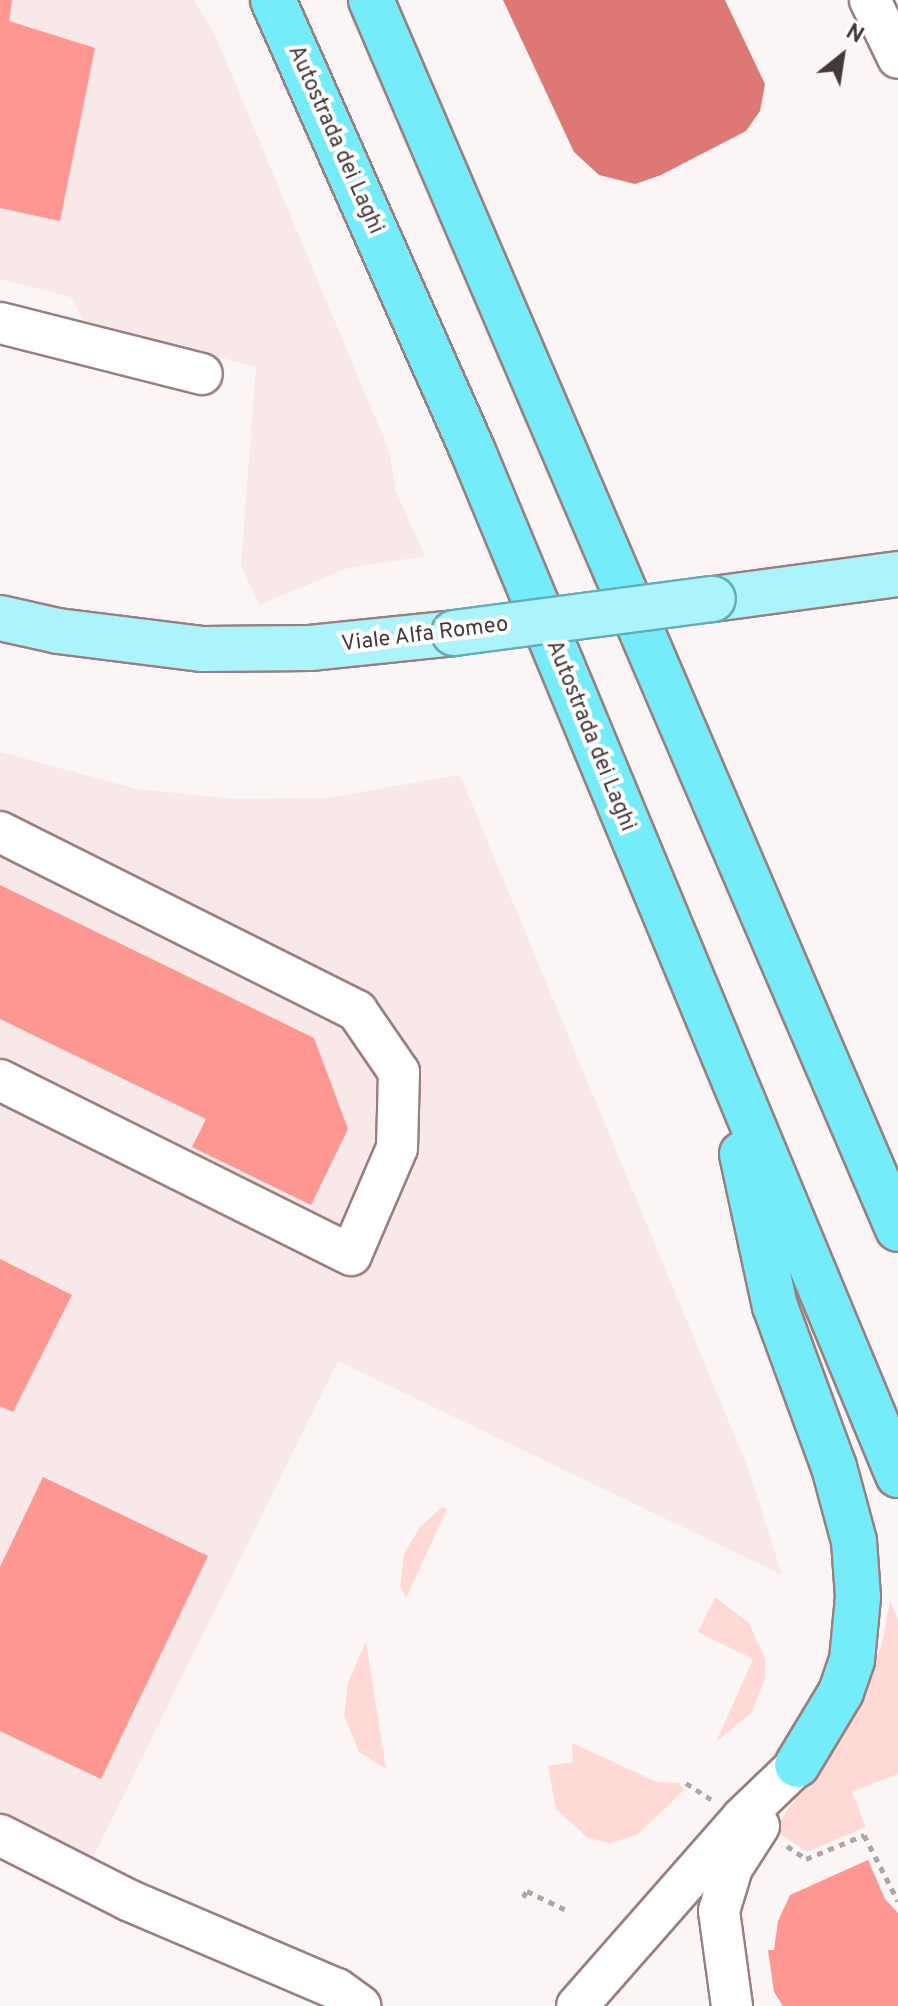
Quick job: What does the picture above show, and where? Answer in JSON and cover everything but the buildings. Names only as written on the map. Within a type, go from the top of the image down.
[{"type":"highway","name":"Autostrada dei Laghi","points":[[273,0],[472,449],[729,1077],[898,1475]]},
{"type":"highway","points":[[371,0],[898,1229]]},
{"type":"highway","points":[[729,1077],[775,1306],[834,1467],[854,1541],[858,1597],[852,1660],[841,1692],[797,1765]]},
{"type":"highway","points":[[853,1122],[898,1184]]},
{"type":"main road","name":"Viale Alfa Romeo","points":[[0,618],[58,631],[203,649],[310,648],[454,633],[898,574]]},
{"type":"lane","points":[[870,0],[898,58]]},
{"type":"lane","points":[[0,323],[202,374]]},
{"type":"lane","points":[[0,832],[357,1011],[399,1072],[397,1148],[351,1255],[0,1080]]},
{"type":"lane","points":[[577,2006],[750,1823],[797,1765]]},
{"type":"lane","points":[[732,2006],[719,1911],[750,1823]]},
{"type":"lane","points":[[0,1835],[128,1900],[337,1989],[360,2006]]},
{"type":"path","points":[[686,1783],[806,1859],[864,1835],[898,1901]]},
{"type":"path","points":[[523,1897],[527,1891],[570,1912]]},
{"type":"shaded area","points":[[0,0],[194,0],[215,35],[390,453],[396,492],[425,556],[345,569],[259,605],[241,565],[256,367],[84,321],[71,297],[0,279]]},
{"type":"shaded area","points":[[503,0],[725,0],[765,84],[760,111],[746,131],[661,175],[635,184],[599,175],[574,152]]},
{"type":"shaded area","points":[[0,752],[137,789],[235,799],[326,798],[460,775],[748,1468],[782,1575],[338,1361],[91,1861],[0,1814]]},
{"type":"shaded area","points":[[442,1507],[447,1509],[406,1598],[400,1586],[404,1554],[420,1527]]},
{"type":"shaded area","points":[[715,1597],[749,1623],[765,1659],[765,1678],[752,1712],[716,1742],[753,1659],[698,1632]]},
{"type":"shaded area","points":[[890,1601],[898,1620],[898,1774],[852,1792],[866,1827],[807,1852],[775,1830],[856,1705],[882,1644]]},
{"type":"shaded area","points":[[366,1642],[386,1769],[359,1752],[344,1716],[348,1682]]},
{"type":"shaded area","points":[[572,1743],[657,1782],[679,1783],[684,1790],[637,1835],[610,1843],[588,1838],[556,1809],[548,1766],[573,1762]]}]
